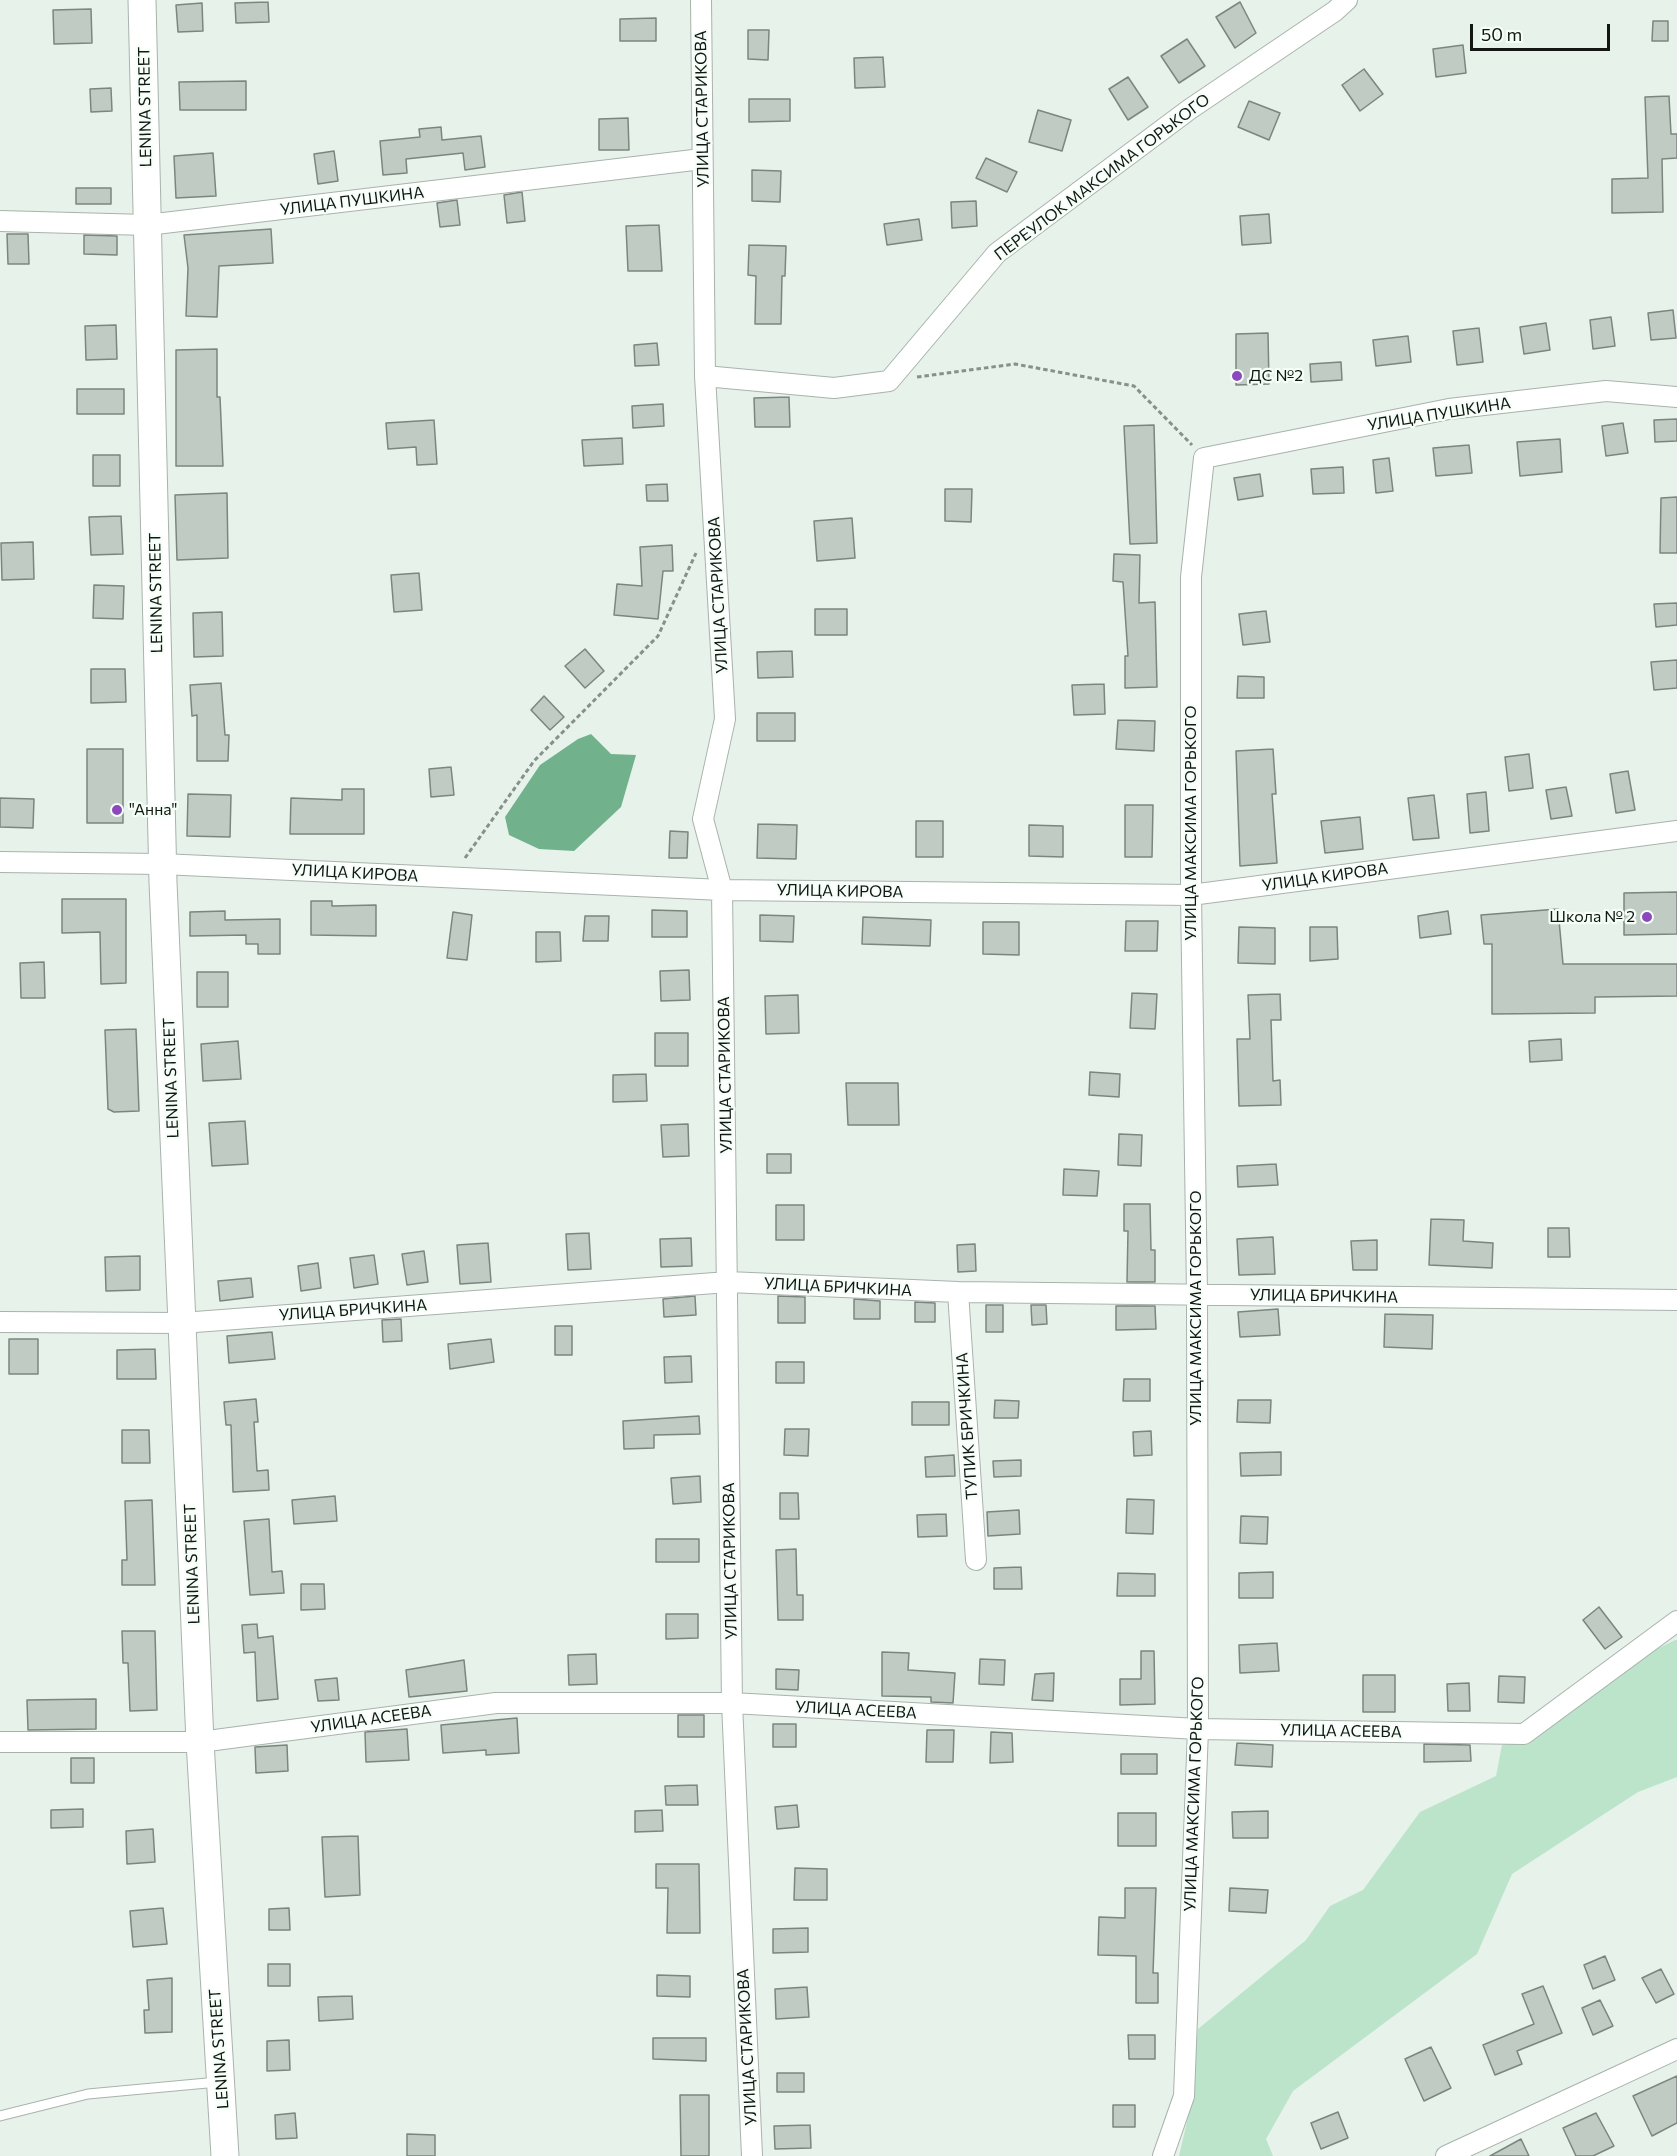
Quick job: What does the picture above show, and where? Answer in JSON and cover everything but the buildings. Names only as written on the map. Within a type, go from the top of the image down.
[{"type":"street","name":"LENINA STREET","points":[[142,0],[162,864],[200,1742],[225,2156]]},
{"type":"street","name":"УЛИЦА СТАРИКОВА","points":[[701,0],[705,376],[725,719],[703,819],[722,890],[732,1703],[752,2156]]},
{"type":"street","name":"ПЕРЕУЛОК МАКСИМА ГОРЬКОГО","points":[[889,381],[997,253],[1190,109],[1335,11],[1347,0]]},
{"type":"street","name":"УЛИЦА ПУШКИНА","points":[[0,221],[147,225],[702,159]]},
{"type":"street","points":[[705,376],[834,388],[889,381]]},
{"type":"street","name":"УЛИЦА ПУШКИНА","points":[[1204,458],[1449,409],[1606,391],[1677,397]]},
{"type":"street","name":"УЛИЦА МАКСИМА ГОРЬКОГО","points":[[1163,2156],[1184,2096],[1198,1729],[1197,1294],[1191,895],[1191,577],[1204,458]]},
{"type":"street","name":"УЛИЦА КИРОВА","points":[[0,862],[162,864],[722,890],[1191,895],[1677,831]]},
{"type":"street","name":"УЛИЦА БРИЧКИНА","points":[[0,1322],[182,1323],[728,1282],[958,1292],[1677,1300]]},
{"type":"street","name":"ТУПИК БРИЧКИНА","points":[[958,1292],[976,1560]]},
{"type":"street","name":"УЛИЦА АСЕЕВА","points":[[0,1742],[200,1742],[496,1703],[732,1703],[1198,1729],[1524,1734],[1677,1621]]},
{"type":"street","points":[[1447,2156],[1677,2049]]},
{"type":"lane","points":[[0,2116],[88,2094],[221,2081]]},
{"type":"path","points":[[889,381],[1015,364],[1134,386],[1204,458]]},
{"type":"path","points":[[456,878],[467,853],[534,761],[658,636],[700,544]]},
{"type":"shaded area","points":[[591,734],[611,754],[636,755],[621,807],[574,851],[539,849],[509,835],[505,817],[540,765],[578,739]]},
{"type":"shaded area","points":[[1677,1640],[1677,1777],[1638,1792],[1512,1874],[1477,1954],[1293,2091],[1266,2139],[1273,2156],[1179,2156],[1190,2109],[1198,2029],[1306,1940],[1330,1906],[1363,1890],[1420,1812],[1496,1776],[1502,1745],[1556,1723],[1631,1662]]},
{"type":"place","name":"ДС №2","points":[[1237,376]]},
{"type":"place","name":"\"Анна\"","points":[[117,810]]},
{"type":"place","name":"Школа № 2","points":[[1647,917]]}]
